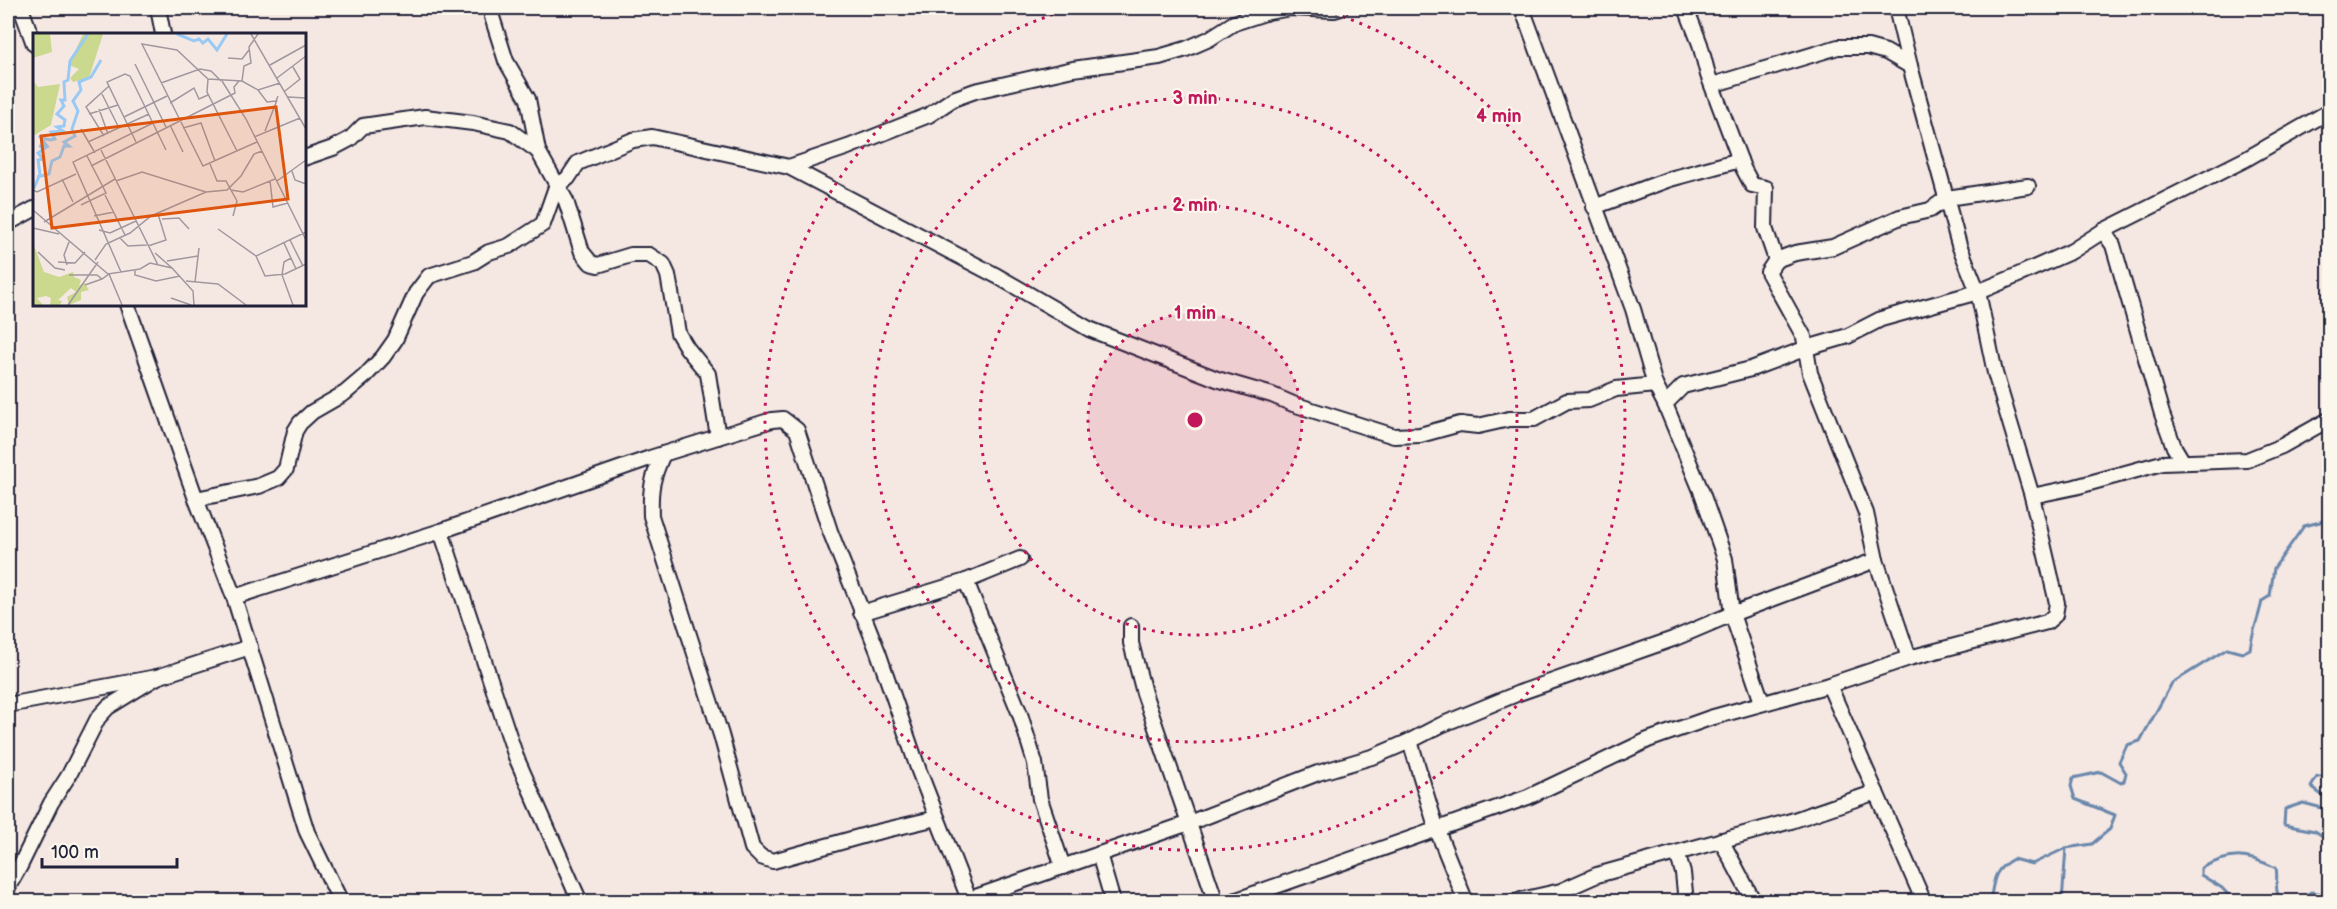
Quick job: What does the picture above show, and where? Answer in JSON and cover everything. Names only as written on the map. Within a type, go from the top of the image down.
[{"type":"street","points":[[21,8],[33,41]]},
{"type":"street","points":[[158,8],[163,33]]},
{"type":"street","points":[[492,8],[492,17],[506,62],[528,99],[538,151],[556,187],[566,201],[582,252],[591,263],[598,266],[631,255],[649,255],[663,264],[668,275],[678,333],[708,374],[718,437]]},
{"type":"street","points":[[789,167],[929,115],[950,100],[972,92],[1073,69],[1159,57],[1186,49],[1209,39],[1234,23],[1268,12],[1286,8],[1334,10],[1341,8]]},
{"type":"street","points":[[1522,8],[1633,309],[1655,385],[1702,493],[1725,559],[1732,614],[1762,702]]},
{"type":"street","points":[[1686,8],[1740,160],[1752,185],[1766,188],[1765,228],[1776,260]]},
{"type":"street","points":[[1231,902],[1528,797],[1648,740],[1762,702],[1829,685],[1909,658],[2047,622],[2055,615],[2057,603],[2032,496],[1995,373],[1978,292],[1959,244],[1896,8]]},
{"type":"street","points":[[1712,85],[1838,46],[1868,47],[1886,52],[1910,66]]},
{"type":"street","points":[[1665,404],[1683,386],[1751,369],[1807,348],[1848,336],[1881,319],[1978,292],[2072,251],[2103,231],[2246,159],[2330,111]]},
{"type":"street","points":[[306,157],[350,139],[363,126],[425,117],[474,123],[510,131],[538,151]]},
{"type":"street","points":[[196,499],[259,486],[278,478],[286,469],[295,431],[300,423],[312,412],[345,393],[383,357],[396,340],[416,293],[429,276],[473,262],[489,252],[509,246],[543,224],[556,187],[568,178],[578,163],[633,140],[652,137],[789,167],[997,276],[1089,329],[1217,379],[1394,436],[1420,435],[1460,424],[1478,426],[1509,419],[1534,419],[1567,401],[1589,400],[1616,389],[1655,385]]},
{"type":"street","points":[[1594,207],[1670,179],[1740,160]]},
{"type":"street","points":[[1909,658],[1876,560],[1866,513],[1810,373],[1804,337],[1768,272],[1776,260],[1795,253],[1833,247],[1900,217],[1930,210],[1947,198],[2028,186]]},
{"type":"street","points":[[8,223],[33,210]]},
{"type":"street","points":[[2103,231],[2113,245],[2162,414],[2174,447],[2183,462]]},
{"type":"street","points":[[128,306],[196,499],[234,597],[307,832],[341,902]]},
{"type":"street","points":[[234,597],[441,531],[663,454],[772,420],[783,419],[791,423],[796,430],[830,531],[878,652],[967,901],[1189,823],[1318,774],[1375,756],[1441,725],[1519,693],[1662,643],[1876,560]]},
{"type":"street","points":[[2032,496],[2162,463],[2247,460],[2282,446],[2330,420]]},
{"type":"street","points":[[663,454],[653,475],[650,488],[651,516],[721,735],[752,848],[761,857],[774,861],[873,833],[937,818]]},
{"type":"street","points":[[441,531],[516,757],[580,902]]},
{"type":"street","points":[[861,613],[966,581],[1020,559]]},
{"type":"street","points":[[966,581],[1020,714],[1035,763],[1040,799],[1063,867]]},
{"type":"street","points":[[1131,626],[1131,643],[1144,693],[1216,902]]},
{"type":"street","points":[[8,705],[157,677],[250,647]]},
{"type":"street","points":[[8,886],[21,866],[51,803],[69,775],[98,718],[108,707],[157,677]]},
{"type":"street","points":[[1829,685],[1924,902]]},
{"type":"street","points":[[1410,741],[1437,830],[1466,902]]},
{"type":"street","points":[[1512,902],[1564,896],[1597,875],[1791,821],[1876,792]]},
{"type":"street","points":[[1721,840],[1754,902]]},
{"type":"street","points":[[1677,853],[1683,873],[1686,902]]},
{"type":"street","points":[[1099,854],[1113,902]]},
{"type":"waterway","points":[[1990,902],[1998,872],[2006,863],[2013,859],[2032,864],[2066,848],[2092,844],[2110,829],[2115,815],[2075,799],[2071,786],[2073,778],[2101,772],[2121,783],[2124,781],[2126,773],[2119,762],[2127,745],[2140,741],[2172,683],[2227,649],[2242,653],[2250,649],[2262,601],[2270,596],[2274,568],[2304,526],[2320,522],[2330,516]]},
{"type":"waterway","points":[[2330,777],[2317,777],[2311,787],[2330,801]]},
{"type":"waterway","points":[[2330,810],[2303,803],[2285,809],[2284,825],[2315,831],[2330,841]]},
{"type":"waterway","points":[[2062,902],[2066,848]]},
{"type":"waterway","points":[[2235,902],[2222,888],[2201,875],[2201,868],[2230,857],[2247,857],[2265,863],[2276,868],[2277,891],[2281,899],[2286,902]]},
{"type":"waterway","points":[[2291,902],[2298,901],[2311,892],[2330,895]]}]
